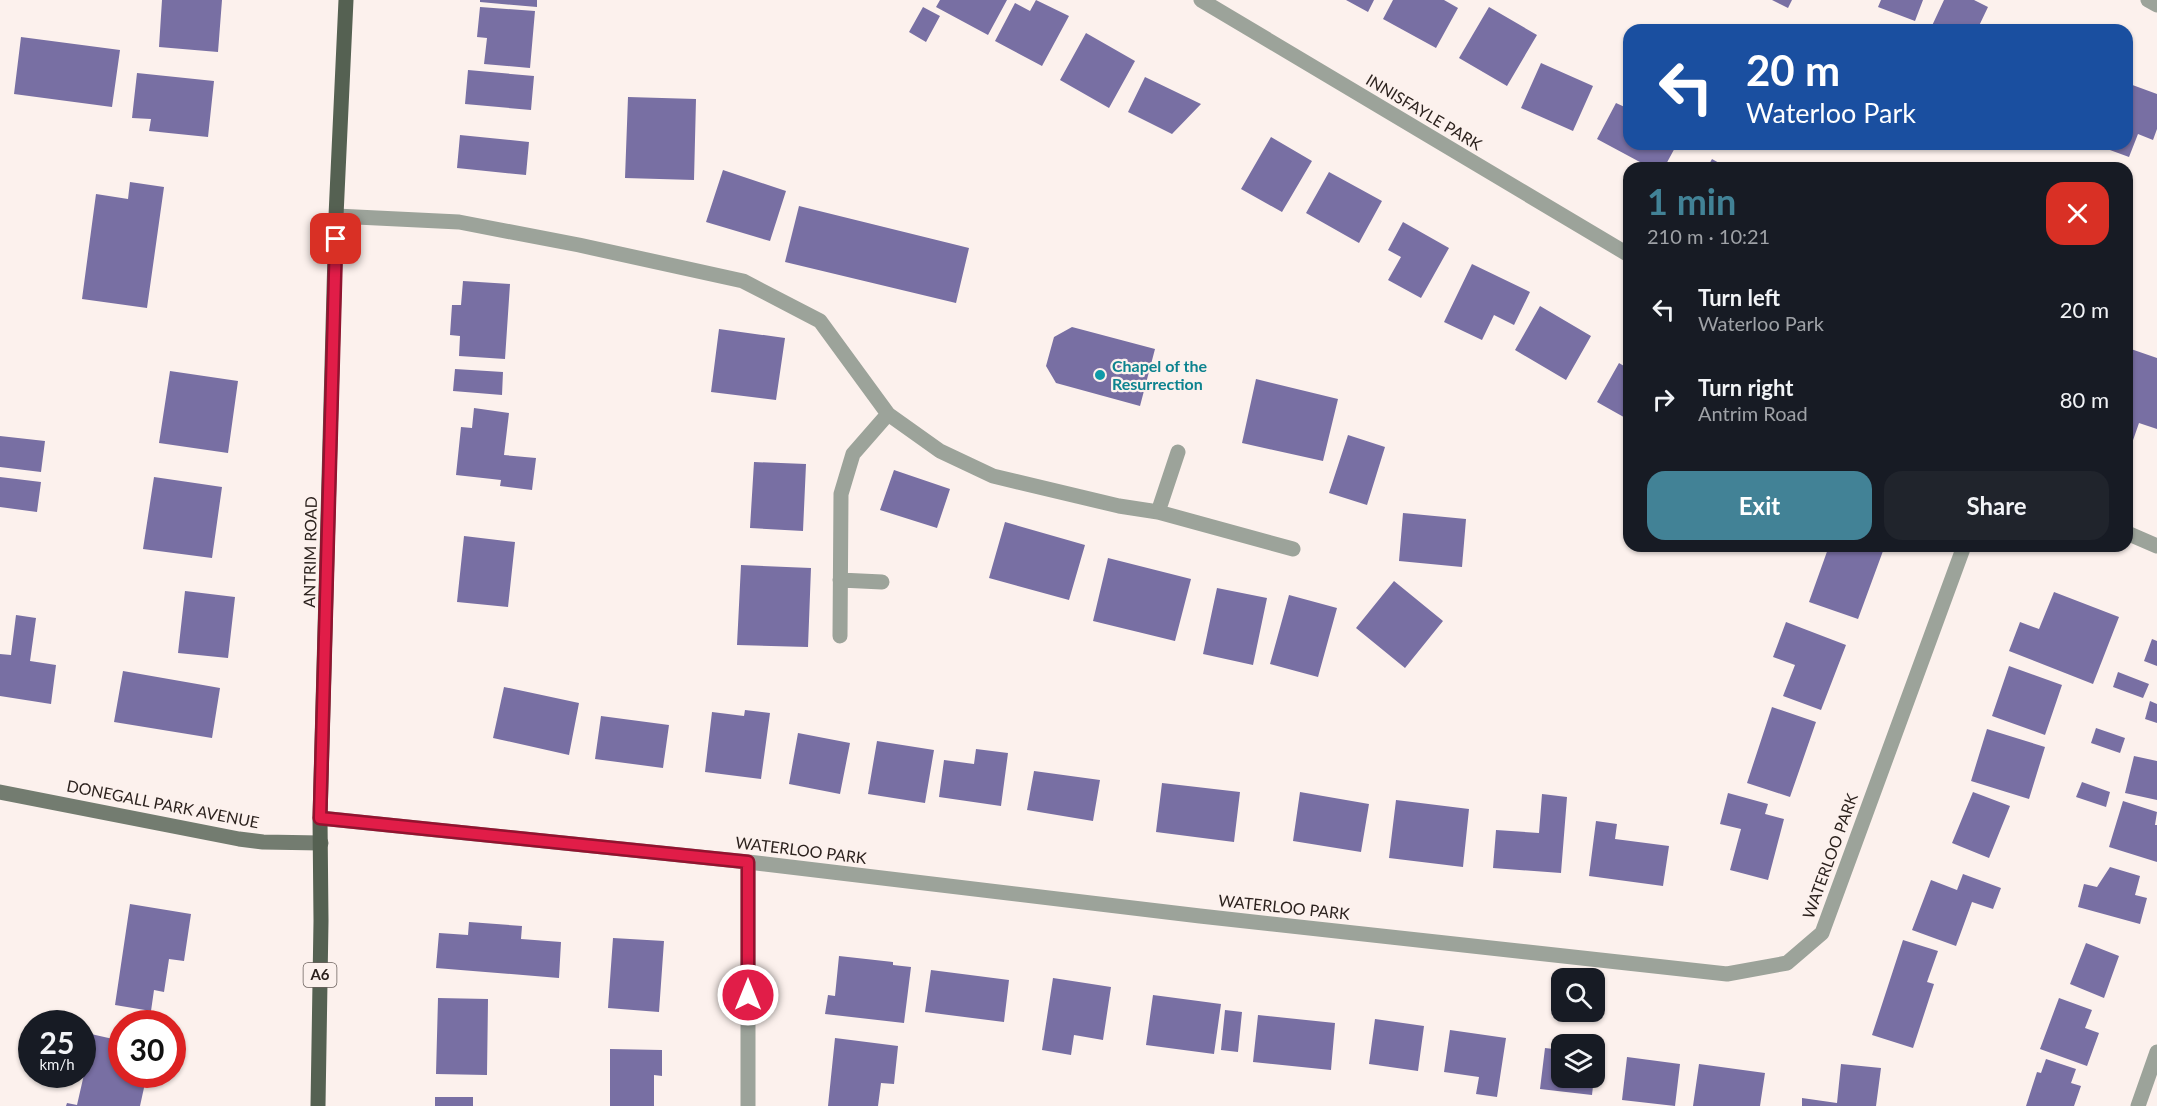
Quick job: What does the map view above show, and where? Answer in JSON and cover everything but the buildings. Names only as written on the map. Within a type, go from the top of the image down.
[{"type":"main road","name":"ANTRIM ROAD","points":[[318,1106],[320,818],[336,216],[345,0]]},
{"type":"street","name":"INNISFAYLE PARK","points":[[1201,0],[1623,251]]},
{"type":"street","points":[[2148,0],[2157,5]]},
{"type":"street","points":[[336,216],[459,222],[579,245],[743,281],[820,321],[888,414],[940,451],[993,476],[1119,506],[1158,512],[1293,549]]},
{"type":"street","points":[[840,636],[841,494],[853,454],[888,414]]},
{"type":"street","points":[[1158,512],[1178,452]]},
{"type":"street","points":[[2133,536],[2157,546]]},
{"type":"street","name":"WATERLOO PARK","points":[[320,818],[748,862],[1223,919],[1727,974],[1787,963],[1822,933],[1962,552]]},
{"type":"street","points":[[840,580],[882,582]]},
{"type":"street","name":"DONEGALL PARK AVENUE","points":[[0,792],[264,842],[321,843]]},
{"type":"street","points":[[748,862],[748,1106]]},
{"type":"street","points":[[2138,1106],[2157,1052]]},
{"type":"place","name":"Chapel of the Resurrection","points":[[1100,375]]},
{"type":"route","points":[[336,239],[320,818],[748,862],[748,995]]}]
